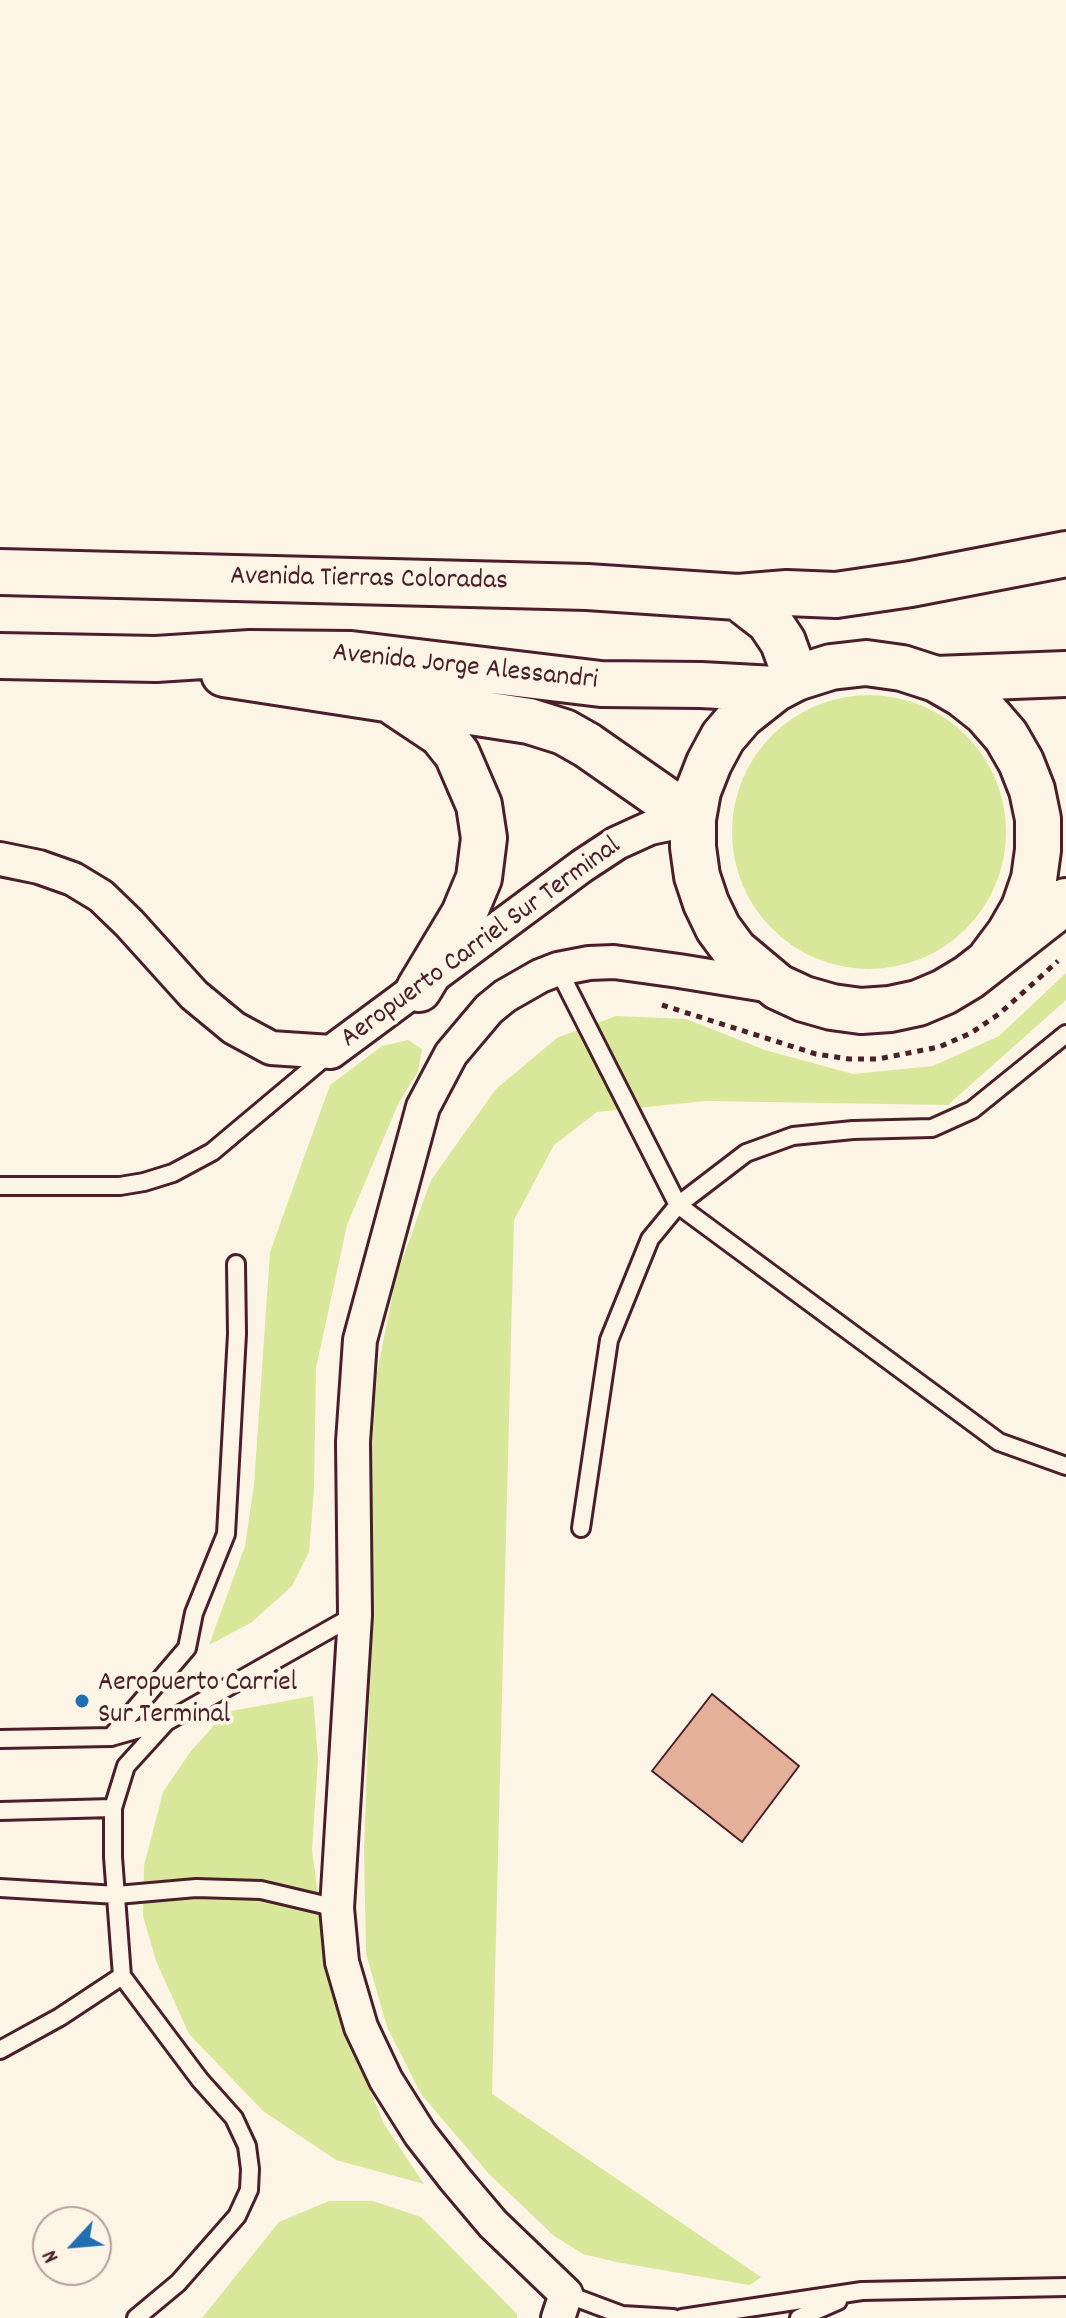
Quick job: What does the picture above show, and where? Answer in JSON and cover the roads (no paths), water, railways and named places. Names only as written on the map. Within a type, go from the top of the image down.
[{"type":"main road","name":"Avenida Tierras Coloradas","points":[[0,572],[572,586],[738,597],[787,593],[836,595],[1066,554]]},
{"type":"main road","points":[[738,597],[769,621],[783,642],[786,684]]},
{"type":"main road","name":"Avenida Jorge Alessandri","points":[[0,656],[156,659],[250,653],[351,654],[601,684],[786,684]]},
{"type":"main road","name":"Avenida Jorge Alessandri","points":[[156,659],[248,680],[514,718],[564,732],[693,819]]},
{"type":"main road","name":"Avenida Jorge Alessandri","points":[[991,958],[1017,921],[1034,879],[1038,819],[1032,790],[1021,762],[1006,736],[974,703],[936,679],[902,668],[866,663],[831,667],[786,684],[742,715],[723,737],[698,791],[693,819],[693,847],[697,876],[718,928],[735,951],[778,987],[804,999],[861,1011],[918,1003],[969,977],[1066,901]]},
{"type":"main road","name":"Avenida Jorge Alessandri","points":[[936,679],[1066,674]]},
{"type":"main road","points":[[388,699],[441,734],[457,754],[479,805],[484,838],[479,878],[464,914],[419,989]]},
{"type":"street","name":"Aeropuerto Carriel Sur Terminal","points":[[0,859],[62,875],[101,896],[194,995],[234,1028],[271,1048],[331,1052],[617,843],[650,828],[693,819]]},
{"type":"street","name":"Aeropuerto Carriel Sur Terminal","points":[[562,2306],[420,2134],[386,2080],[361,2027],[342,1962],[337,1908],[355,1615],[353,1442],[360,1340],[423,1107],[451,1054],[489,1009],[524,985],[558,969],[589,963],[614,962],[778,987]]},
{"type":"lane","points":[[558,969],[678,1205],[999,1442],[1066,1466]]},
{"type":"lane","points":[[581,1528],[609,1340],[650,1239],[678,1205],[746,1153],[793,1136],[853,1130],[932,1128],[972,1110],[1066,1034]]},
{"type":"lane","points":[[0,1186],[120,1186],[173,1173],[212,1152],[331,1052]]},
{"type":"lane","points":[[111,1737],[187,1648],[194,1613],[226,1534],[237,1334],[236,1264]]},
{"type":"lane","points":[[0,1739],[111,1737],[166,1722],[355,1615]]},
{"type":"lane","points":[[136,2318],[178,2283],[237,2216],[249,2190],[247,2146],[234,2118],[200,2080],[122,1976],[113,1857],[113,1808],[126,1766],[166,1722]]},
{"type":"lane","points":[[0,1811],[113,1808]]},
{"type":"lane","points":[[0,1888],[117,1895],[196,1888],[261,1890],[337,1908]]},
{"type":"lane","points":[[0,2050],[60,2017],[122,1976]]},
{"type":"lane","points":[[682,2318],[862,2291],[1066,2287]]},
{"type":"lane","points":[[799,2318],[862,2291]]},
{"type":"lane","name":"Aeropuerto Carriel Sur Terminal","points":[[562,2306],[592,2318]]},
{"type":"lane","name":"Aeropuerto Carriel Sur Terminal","points":[[562,2306],[622,2315],[673,2318]]},
{"type":"place","name":"Aeropuerto Carriel Sur Terminal","points":[[82,1701]]}]
